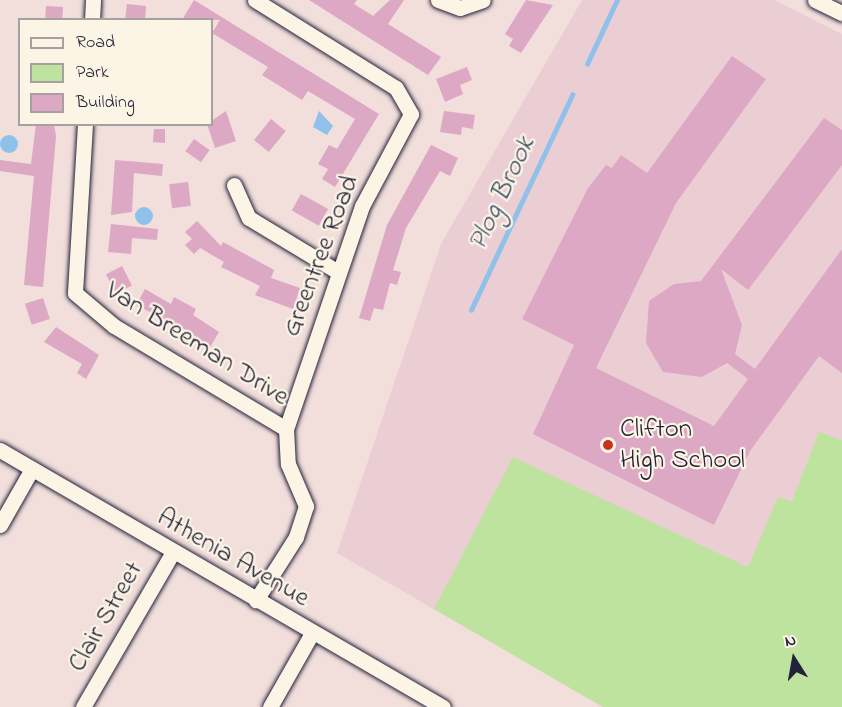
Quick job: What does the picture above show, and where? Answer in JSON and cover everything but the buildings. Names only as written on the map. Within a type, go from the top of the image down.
[{"type":"street","points":[[92,18],[93,0]]},
{"type":"street","name":"Greentree Road","points":[[255,0],[396,88],[409,105],[406,129],[362,207],[286,429],[288,464],[306,506],[296,537],[256,600]]},
{"type":"street","points":[[438,0],[460,8],[483,0]]},
{"type":"street","points":[[815,0],[842,13]]},
{"type":"street","name":"Van Breeman Drive","points":[[85,126],[75,293],[114,326],[286,429]]},
{"type":"street","points":[[234,185],[249,218],[338,272]]},
{"type":"street","name":"Athenia Avenue","points":[[0,450],[443,707]]},
{"type":"street","points":[[0,525],[32,469]]},
{"type":"street","name":"Clair Street","points":[[83,707],[173,552]]},
{"type":"street","points":[[270,707],[312,633]]},
{"type":"shaded area","name":"Clifton High School","points":[[582,0],[774,0],[842,34],[842,707],[603,707],[337,553],[441,244]]},
{"type":"green space","points":[[819,432],[842,440],[842,707],[603,707],[434,609],[513,457],[748,567],[778,497],[792,501]]},
{"type":"water","points":[[319,111],[333,126],[327,135],[313,127]]},
{"type":"water","points":[[9,135],[15,138],[18,144],[15,150],[9,153],[3,150],[0,144],[3,138]]},
{"type":"water","points":[[144,207],[150,210],[153,216],[150,222],[144,225],[138,222],[135,216],[138,210]]},
{"type":"waterway","name":"Plog Brook","points":[[587,64],[617,0]]},
{"type":"waterway","name":"Plog Brook","points":[[471,310],[572,95]]},
{"type":"place","name":"Clifton High School","points":[[608,445]]}]
